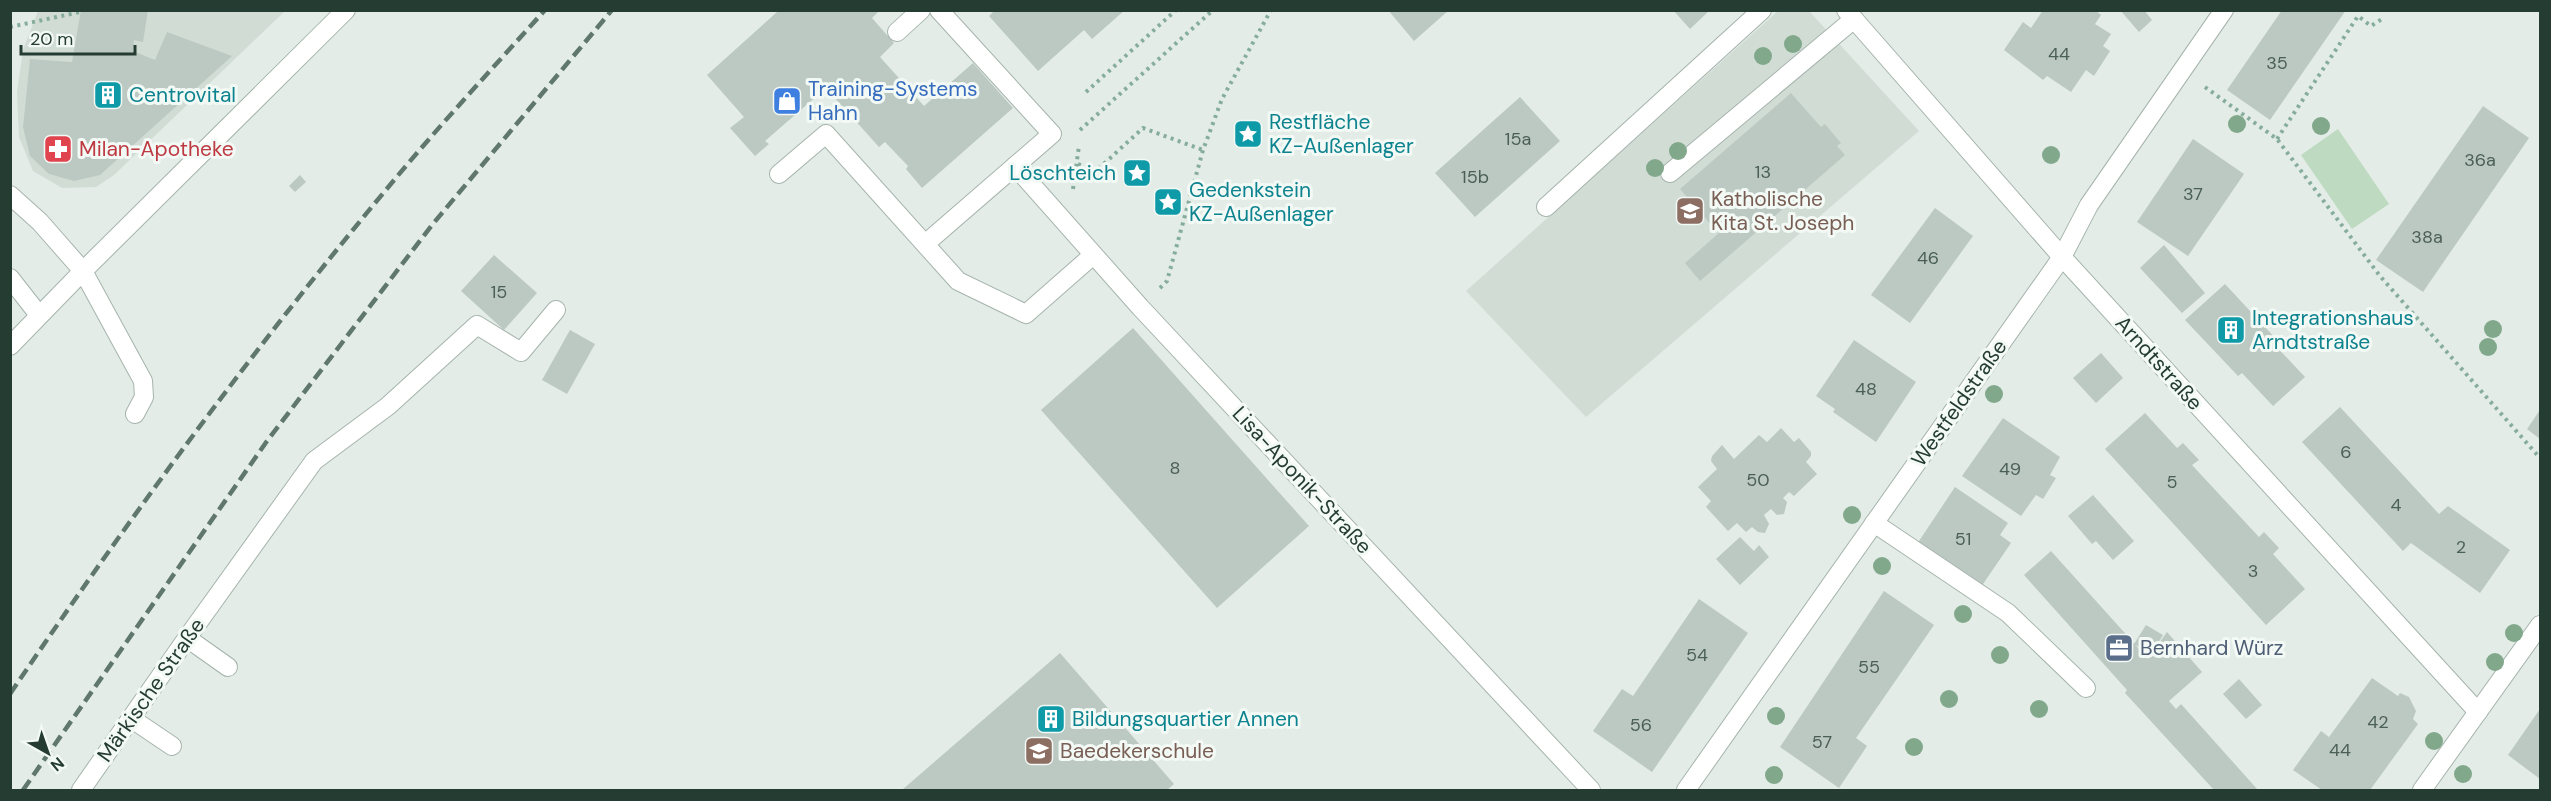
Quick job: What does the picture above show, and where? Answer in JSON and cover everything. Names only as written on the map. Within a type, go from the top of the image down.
[{"type":"street","points":[[10,346],[346,10]]},
{"type":"street","points":[[897,32],[921,10]]},
{"type":"street","points":[[925,244],[1052,134],[939,10]]},
{"type":"street","points":[[1546,207],[1762,10]]},
{"type":"street","name":"Westfeldstraße","points":[[1686,790],[2062,257],[2089,205],[2224,10]]},
{"type":"street","points":[[1670,173],[1850,15]]},
{"type":"street","name":"Arndtstraße","points":[[1850,15],[2062,257],[2478,712]]},
{"type":"street","points":[[779,174],[826,134],[958,281],[1026,314],[1092,256]]},
{"type":"street","name":"Lisa-Aponik-Straße","points":[[1015,166],[1092,256],[1591,790]]},
{"type":"street","points":[[10,195],[40,222],[83,271],[143,381],[144,397],[135,414]]},
{"type":"street","points":[[10,278],[39,315]]},
{"type":"street","name":"Märkische Straße","points":[[81,790],[221,589],[314,461],[388,406],[477,325],[521,352],[556,310]]},
{"type":"street","points":[[1874,523],[2008,613],[2086,688]]},
{"type":"street","points":[[2422,790],[2541,625]]},
{"type":"street","points":[[187,638],[228,667]]},
{"type":"street","points":[[132,719],[171,746]]},
{"type":"path","points":[[1086,92],[1176,10]]},
{"type":"path","points":[[1053,212],[1071,195],[1078,164],[1080,130],[1213,10]]},
{"type":"path","points":[[1167,281],[1203,150],[1222,99],[1271,10]]},
{"type":"path","points":[[10,27],[80,12]]},
{"type":"path","points":[[2277,139],[2358,16],[2371,26],[2382,19]]},
{"type":"path","points":[[2182,71],[2277,139],[2380,276],[2541,458]]},
{"type":"path","points":[[1078,164],[1096,171],[1143,128],[1203,150]]},
{"type":"shaded area","name":"Centrovital","points":[[38,11],[285,11],[114,175],[96,187],[62,188],[33,171],[19,137],[17,92],[23,50]]},
{"type":"shaded area","name":"Katholische Kita St. Joseph","points":[[1778,11],[1809,11],[1919,131],[1586,417],[1466,291]]},
{"type":"green space","points":[[2338,129],[2389,204],[2352,229],[2301,155]]},
{"type":"building","name":"Centrovital","points":[[81,10],[148,10],[143,42],[134,40],[133,51],[155,60],[167,32],[232,56],[100,175],[74,181],[49,174],[30,156],[23,127],[30,59],[72,62]]},
{"type":"building","points":[[775,10],[880,10],[872,18],[894,43],[880,57],[924,106],[973,63],[1013,108],[922,188],[906,169],[908,166],[885,142],[879,147],[826,88],[765,141],[769,144],[755,156],[730,128],[744,117],[707,75],[777,12]]},
{"type":"building","points":[[995,10],[1125,10],[1092,39],[1084,30],[1038,71],[989,16]]},
{"type":"building","points":[[1388,10],[1449,10],[1414,41]]},
{"type":"building","points":[[1673,10],[1710,10],[1690,29]]},
{"type":"building","points":[[2043,10],[2095,10],[2101,15],[2095,24],[2111,34],[2103,46],[2110,51],[2094,76],[2086,70],[2071,92],[2047,76],[2043,80],[2004,50],[2023,22],[2031,28]]},
{"type":"building","points":[[2120,10],[2144,10],[2152,20],[2139,32]]},
{"type":"building","points":[[2282,10],[2346,10],[2270,120],[2227,90]]},
{"type":"building","points":[[1791,93],[1821,127],[1825,124],[1841,143],[1837,146],[1845,155],[1700,281],[1685,263],[1720,232],[1680,189]]},
{"type":"building","points":[[1520,97],[1560,141],[1475,217],[1435,173]]},
{"type":"building","points":[[2483,106],[2529,138],[2423,292],[2376,260]]},
{"type":"building","points":[[2193,139],[2244,174],[2188,256],[2137,222]]},
{"type":"building","points":[[300,175],[306,182],[295,192],[289,186]]},
{"type":"building","points":[[1935,208],[1973,236],[1910,323],[1871,295]]},
{"type":"building","points":[[2164,245],[2205,293],[2182,313],[2140,268]]},
{"type":"building","points":[[494,255],[537,293],[504,330],[461,291]]},
{"type":"building","name":"Integrationshaus Arndtstraße","points":[[2225,284],[2277,340],[2273,343],[2305,377],[2273,406],[2242,373],[2238,376],[2185,320]]},
{"type":"building","points":[[1133,328],[1309,526],[1217,608],[1041,410]]},
{"type":"building","points":[[570,330],[595,344],[567,394],[542,380]]},
{"type":"building","points":[[1854,340],[1916,382],[1876,442],[1833,412],[1835,409],[1816,396]]},
{"type":"building","points":[[2101,353],[2123,378],[2096,403],[2073,378]]},
{"type":"building","points":[[2340,407],[2439,514],[2448,506],[2510,550],[2480,593],[2411,543],[2403,551],[2302,442]]},
{"type":"building","points":[[2540,410],[2540,439],[2527,429]]},
{"type":"building","points":[[2145,413],[2177,448],[2183,443],[2199,460],[2192,465],[2259,537],[2264,532],[2279,548],[2273,554],[2305,589],[2266,625],[2105,449]]},
{"type":"building","points":[[2003,418],[2060,457],[2050,475],[2056,478],[2043,499],[2036,495],[2021,516],[1962,476]]},
{"type":"building","points":[[1781,428],[1794,442],[1799,438],[1811,452],[1806,462],[1817,474],[1794,496],[1789,492],[1783,498],[1787,502],[1784,514],[1777,515],[1771,509],[1764,515],[1769,524],[1765,533],[1758,532],[1752,527],[1746,532],[1737,523],[1728,531],[1706,507],[1711,501],[1698,487],[1717,469],[1711,461],[1712,456],[1722,445],[1734,459],[1759,435],[1767,442]]},
{"type":"building","points":[[1955,487],[2008,523],[2000,535],[2011,543],[1981,587],[1917,544]]},
{"type":"building","points":[[2093,495],[2134,541],[2113,560],[2096,541],[2092,544],[2068,516]]},
{"type":"building","points":[[1740,537],[1754,551],[1759,545],[1769,557],[1740,585],[1716,559]]},
{"type":"building","points":[[2051,551],[2134,644],[2146,625],[2163,635],[2154,650],[2167,632],[2202,672],[2169,701],[2176,709],[2181,704],[2258,790],[2214,790],[2125,693],[2127,690],[2024,575]],"holes":[[[2135,645],[2151,654],[2148,659]]]},
{"type":"building","points":[[1884,591],[1934,625],[1856,738],[1867,746],[1839,788],[1780,747]]},
{"type":"building","points":[[1699,599],[1748,633],[1652,772],[1593,731],[1622,689],[1633,696]]},
{"type":"building","name":"Bildungsquartier Annen","points":[[1060,653],[1174,784],[1167,790],[902,790]]},
{"type":"building","points":[[2372,678],[2398,696],[2400,693],[2409,697],[2416,711],[2413,719],[2418,724],[2370,790],[2322,790],[2293,770],[2321,731],[2329,737]]},
{"type":"building","points":[[2239,679],[2262,705],[2246,719],[2223,694]]},
{"type":"building","points":[[2540,709],[2540,779],[2508,755]]},
{"type":"railway","points":[[10,694],[145,501],[286,313],[404,168],[545,10]]},
{"type":"railway","points":[[23,790],[267,441],[432,225],[612,10]]},
{"type":"place","name":"Centrovital","points":[[108,95]]},
{"type":"place","name":"Training-Systems Hahn","points":[[787,101]]},
{"type":"place","name":"Restfläche KZ-Außenlager","points":[[1248,134]]},
{"type":"place","name":"Milan-Apotheke","points":[[58,149]]},
{"type":"place","name":"Löschteich","points":[[1137,173]]},
{"type":"place","name":"Gedenkstein KZ-Außenlager","points":[[1168,202]]},
{"type":"place","name":"Katholische Kita St. Joseph","points":[[1690,211]]},
{"type":"place","name":"Integrationshaus Arndtstraße","points":[[2231,330]]},
{"type":"place","name":"Bernhard Würz","points":[[2119,648]]},
{"type":"place","name":"Bildungsquartier Annen","points":[[1051,719]]},
{"type":"place","name":"Baedekerschule","points":[[1039,751]]}]
